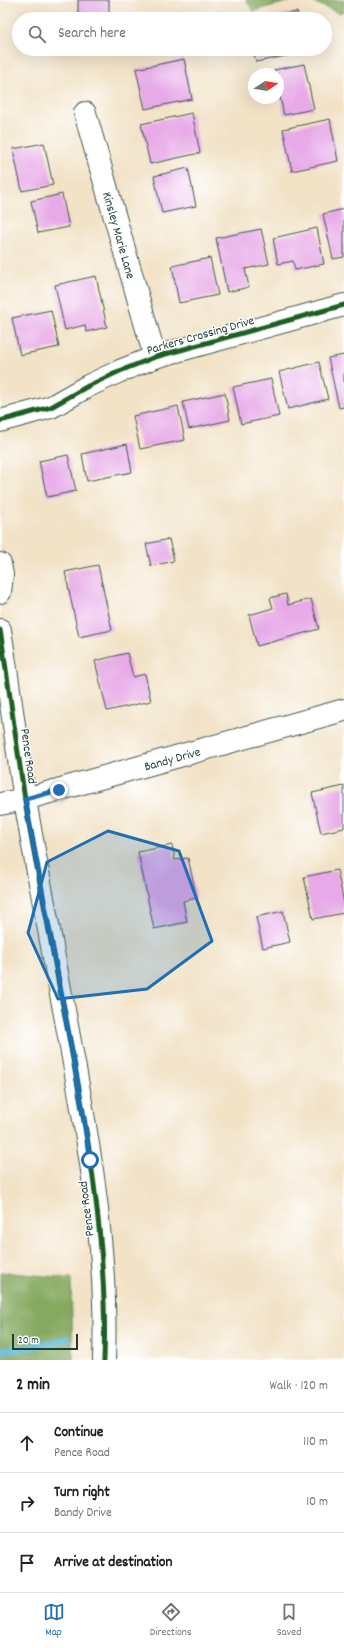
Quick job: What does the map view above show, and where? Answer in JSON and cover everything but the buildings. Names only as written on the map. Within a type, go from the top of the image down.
[{"type":"street","name":"Kinsley Marie Lane","points":[[85,112],[155,357]]},
{"type":"street","name":"Parkers Crossing Drive","points":[[0,421],[51,407],[88,386],[155,357],[344,305]]},
{"type":"street","points":[[0,564],[2,575],[0,592]]},
{"type":"street","name":"Pence Road","points":[[0,630],[25,799],[82,1106],[90,1160],[102,1260],[105,1327],[104,1360]]},
{"type":"street","name":"Bandy Drive","points":[[0,804],[25,799],[344,710]]},
{"type":"highlighted area","points":[[108,831],[179,851],[212,941],[147,989],[58,999],[28,933],[47,862]]},
{"type":"green space","points":[[246,0],[295,0],[253,11]]},
{"type":"green space","points":[[308,0],[344,0],[344,11],[339,13]]},
{"type":"green space","points":[[0,1272],[71,1278],[73,1360],[0,1360]]},
{"type":"waterway","points":[[0,1350],[32,1347],[66,1339]]},
{"type":"cycle path","points":[[0,421],[51,407],[88,386],[155,357],[344,305]]},
{"type":"cycle path","points":[[0,630],[28,818],[90,1155],[102,1257],[104,1360]]},
{"type":"route","points":[[59,790],[25,799],[82,1106],[90,1160]]}]
